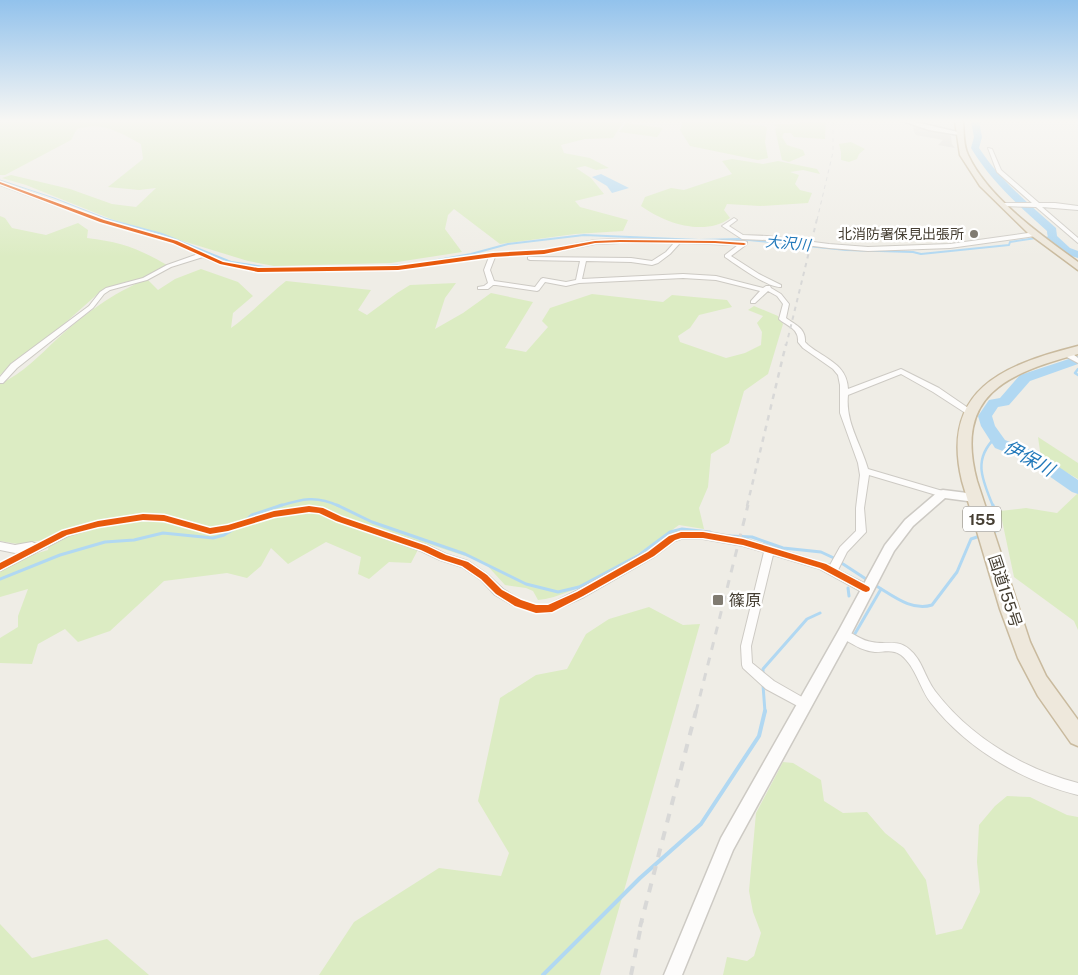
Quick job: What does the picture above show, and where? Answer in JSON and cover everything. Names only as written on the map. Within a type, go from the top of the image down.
[{"type":"highway","points":[[971,166],[988,190],[1003,205],[1035,234],[1078,267]]},
{"type":"highway","name":"国道155号","points":[[1074,355],[1013,372],[987,390],[970,412],[964,431],[964,448],[975,498],[1027,657],[1044,690],[1078,736]]},
{"type":"street","points":[[997,166],[999,171],[1078,242]]},
{"type":"street","points":[[0,183],[102,221],[175,242],[202,255],[236,266],[269,270],[398,268],[493,255],[544,252],[595,242],[640,240],[745,243]]},
{"type":"street","points":[[1003,205],[1078,208]]},
{"type":"street","points":[[734,220],[725,226],[739,236],[872,251],[950,246],[1035,234]]},
{"type":"street","points":[[753,238],[727,256],[784,300],[786,304],[782,319],[798,328],[802,338],[801,342],[809,352],[838,370],[842,376],[845,393],[842,402],[844,412],[850,435],[865,471],[864,492],[860,507],[861,532],[850,540],[836,558],[833,572]]},
{"type":"street","points":[[505,254],[533,258],[656,262],[678,242]]},
{"type":"street","points":[[0,381],[14,366],[91,307],[102,293],[108,289],[145,279],[169,266],[202,255]]},
{"type":"street","points":[[491,283],[487,270],[493,255]]},
{"type":"street","points":[[579,281],[583,260]]},
{"type":"street","points":[[491,283],[537,289],[543,280],[566,284],[579,281],[632,277],[691,276],[716,278],[767,287],[780,286]]},
{"type":"street","points":[[480,288],[486,288],[491,283]]},
{"type":"street","points":[[753,302],[767,287]]},
{"type":"street","points":[[845,393],[901,371],[936,390],[970,412]]},
{"type":"street","points":[[865,471],[942,494],[975,498]]},
{"type":"street","points":[[673,975],[727,844],[844,634],[866,589],[889,548],[909,523],[942,494]]},
{"type":"street","points":[[0,567],[42,544],[86,526],[143,518],[172,520],[210,531],[228,528],[292,510],[320,510],[339,519],[424,548],[443,558],[465,564],[484,577],[499,592],[518,603],[536,609],[549,608],[580,594],[652,554],[672,538],[681,535],[704,535],[730,540],[823,566],[866,589]]},
{"type":"street","points":[[0,546],[16,549],[42,544]]},
{"type":"street","points":[[769,551],[746,646],[746,665],[770,685],[804,705]]},
{"type":"street","points":[[844,634],[868,647],[892,646],[905,652],[937,703],[977,739],[1012,763],[1061,785],[1078,790]]},
{"type":"green space","points":[[0,166],[21,166],[5,175],[0,175]]},
{"type":"green space","points":[[134,166],[583,166],[576,168],[591,178],[604,194],[575,201],[580,207],[628,220],[623,231],[575,234],[500,244],[454,209],[448,215],[445,229],[462,252],[391,263],[274,266],[248,261],[111,219],[26,185],[2,178],[11,175],[70,189],[112,204],[136,207],[156,188],[139,190],[108,187]]},
{"type":"green space","points":[[586,166],[609,168],[596,170]]},
{"type":"green space","points":[[726,166],[805,166],[817,169],[820,174],[803,170],[790,172],[799,175],[795,184],[800,190],[812,193],[808,203],[760,206],[727,204],[724,210],[730,218],[720,224],[709,227],[685,226],[661,218],[641,206],[645,197],[671,188],[684,190],[732,174]]},
{"type":"green space","points":[[0,216],[5,218],[12,228],[46,235],[78,223],[88,230],[87,238],[128,247],[147,254],[167,265],[144,279],[125,282],[102,290],[46,340],[22,356],[0,375]]},
{"type":"green space","points":[[201,269],[238,282],[253,296],[233,313],[231,328],[286,281],[371,290],[358,310],[367,315],[410,285],[456,283],[445,298],[435,329],[463,313],[491,293],[533,302],[505,348],[526,352],[548,327],[542,321],[550,308],[592,294],[663,302],[672,295],[727,300],[732,307],[699,315],[690,328],[678,336],[680,342],[726,358],[745,353],[761,345],[762,332],[757,323],[763,316],[748,310],[754,306],[778,316],[783,324],[768,374],[744,391],[729,443],[711,454],[708,487],[699,508],[704,529],[679,525],[611,570],[572,590],[554,597],[538,600],[533,591],[505,585],[484,562],[422,542],[411,563],[389,562],[369,579],[358,574],[361,557],[326,542],[288,564],[271,548],[261,566],[247,578],[227,573],[164,581],[110,631],[78,642],[65,629],[38,644],[32,664],[0,663],[0,638],[18,627],[18,616],[28,589],[0,597],[0,569],[18,559],[48,550],[50,539],[18,544],[0,541],[0,384],[37,358],[89,313],[122,291],[147,279],[158,290],[175,279]]},
{"type":"green space","points":[[1038,437],[1078,463],[1078,479],[1041,458]]},
{"type":"green space","points":[[1078,493],[1078,630],[1074,621],[1014,577],[1000,511],[1026,508],[1057,513]]},
{"type":"green space","points":[[649,607],[683,625],[700,624],[600,975],[319,975],[354,922],[439,868],[501,876],[509,853],[478,801],[500,698],[536,675],[567,669],[586,634],[609,619]]},
{"type":"green space","points":[[783,762],[793,763],[821,780],[824,801],[843,813],[867,812],[885,833],[904,848],[926,880],[936,935],[962,929],[980,892],[977,862],[979,825],[995,806],[1007,796],[1030,797],[1067,815],[1078,817],[1078,975],[723,975],[727,957],[747,961],[754,956],[761,933],[753,912],[749,891],[756,813]]},
{"type":"green space","points":[[0,924],[32,958],[107,939],[149,975],[0,975]]},
{"type":"water","points":[[601,174],[629,188],[612,193],[607,186],[592,177]]},
{"type":"waterway","name":"伊保川","points":[[988,166],[1010,192],[1052,230],[1052,237],[1066,250],[1078,255]]},
{"type":"waterway","name":"大沢川","points":[[0,180],[54,198],[110,220]]},
{"type":"waterway","name":"大沢川","points":[[106,219],[162,234],[231,262],[264,267],[341,267]]},
{"type":"waterway","name":"大沢川","points":[[421,263],[471,254],[508,244],[584,235],[699,240],[739,239],[846,250],[913,252],[921,254],[1009,245],[1010,242],[1036,238]]},
{"type":"waterway","name":"大沢川","points":[[1044,238],[1052,237]]},
{"type":"waterway","name":"大沢川","points":[[364,267],[406,265]]},
{"type":"waterway","name":"伊保川","points":[[1078,360],[1025,378],[1004,402],[994,403],[985,416],[988,426],[1000,444],[1031,456],[1078,488]]},
{"type":"waterway","points":[[1078,369],[1075,373],[1078,375]]},
{"type":"waterway","points":[[993,506],[983,479],[982,463],[988,446],[995,438]]},
{"type":"waterway","points":[[279,506],[309,499],[323,500],[339,506]]},
{"type":"waterway","points":[[337,505],[372,522],[465,554],[526,584],[558,592],[579,587],[639,555],[670,532],[682,529],[710,532]]},
{"type":"waterway","points":[[992,533],[998,530],[999,524],[993,505]]},
{"type":"waterway","points":[[244,522],[252,515],[279,506]]},
{"type":"waterway","points":[[0,579],[60,555],[105,542],[134,540],[163,533],[213,538],[224,535],[237,527]]},
{"type":"waterway","points":[[730,536],[752,537],[783,548],[821,552],[836,559]]},
{"type":"waterway","points":[[873,584],[909,604],[924,607],[932,605],[957,572],[971,539],[980,536]]},
{"type":"waterway","points":[[840,562],[869,581]]},
{"type":"waterway","points":[[848,588],[849,596]]},
{"type":"waterway","points":[[853,637],[881,589]]},
{"type":"waterway","points":[[763,675],[763,669],[807,619],[820,613]]},
{"type":"waterway","points":[[763,685],[765,711]]},
{"type":"waterway","points":[[543,975],[640,878],[701,824],[759,736],[765,711]]},
{"type":"railway","points":[[817,220],[830,166]]},
{"type":"railway","points":[[786,346],[817,219]]},
{"type":"railway","points":[[747,506],[786,344]]},
{"type":"railway","points":[[696,712],[748,505]]},
{"type":"railway","points":[[640,927],[696,711]]},
{"type":"railway","points":[[631,975],[642,921]]},
{"type":"cycle path","points":[[0,183],[102,221],[175,242],[222,263],[258,270],[398,268],[493,255],[544,252],[595,242],[715,242],[744,244]]},
{"type":"cycle path","points":[[0,567],[65,533],[98,524],[143,517],[164,518],[210,531],[228,528],[274,514],[309,509],[320,510],[339,519],[465,564],[484,577],[499,592],[518,603],[536,609],[549,609],[580,594],[651,554],[672,538],[681,535],[703,535],[743,542],[823,566],[866,589]]},
{"type":"place","name":"北消防署保見出張所","points":[[974,234]]},
{"type":"place","name":"篠原","points":[[718,600]]}]
